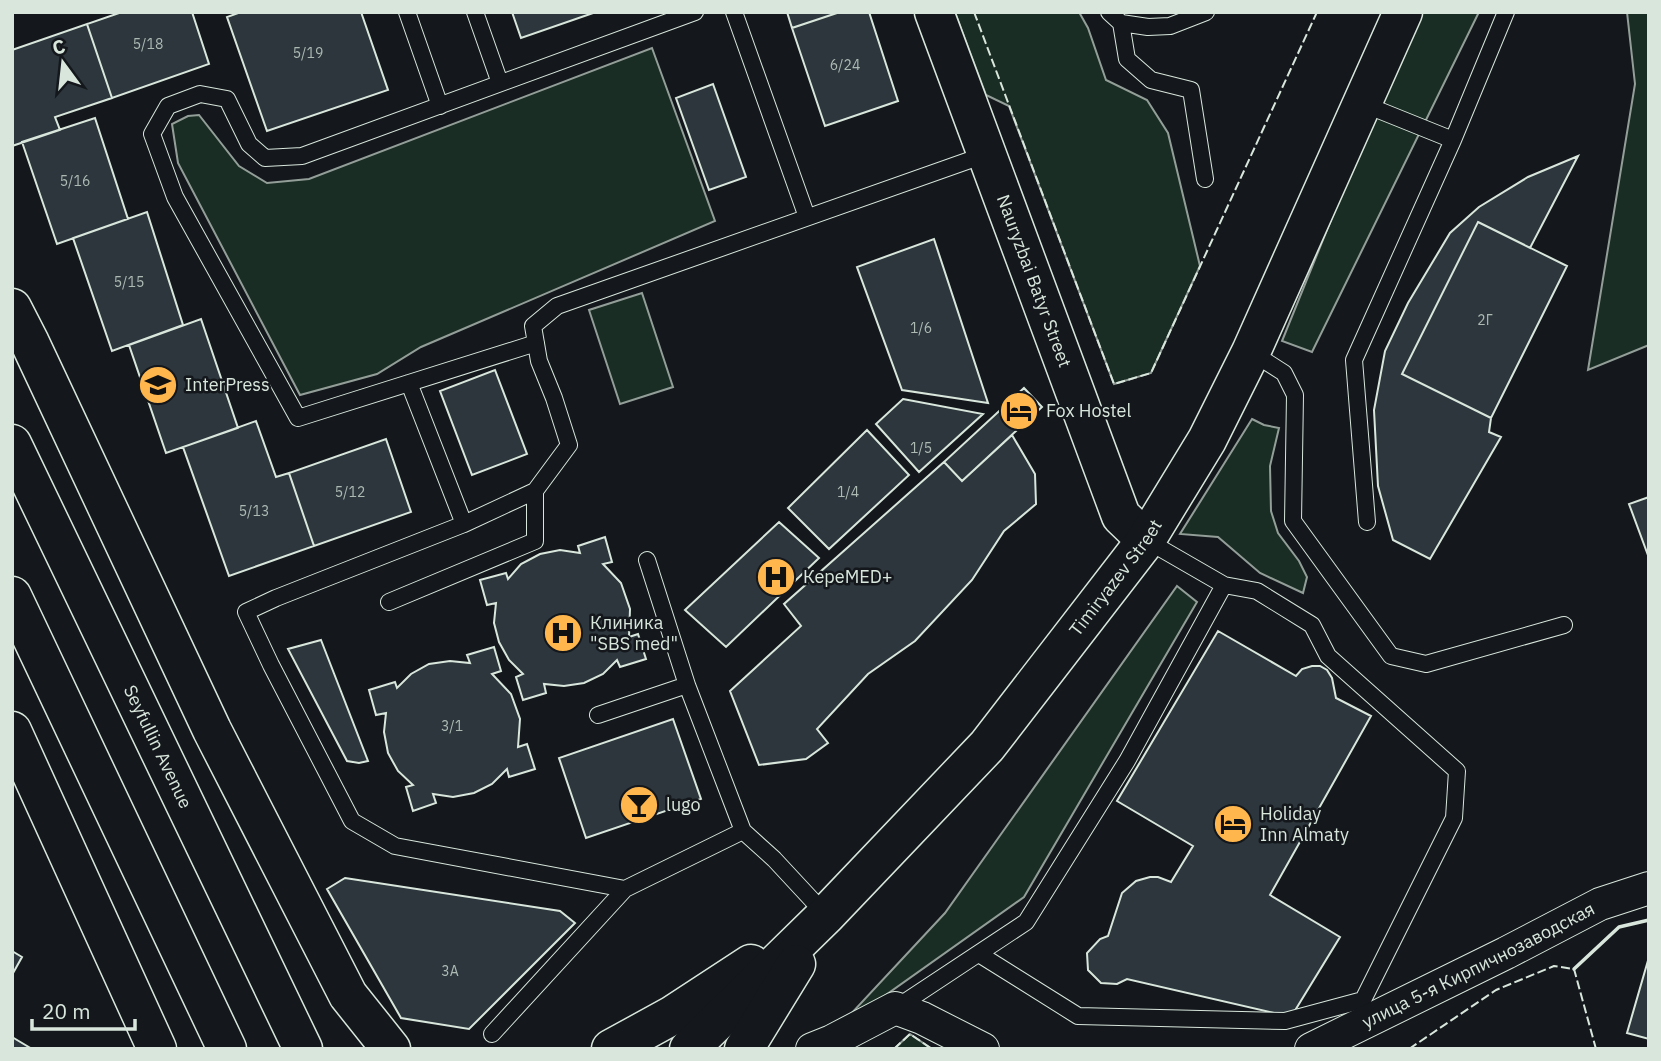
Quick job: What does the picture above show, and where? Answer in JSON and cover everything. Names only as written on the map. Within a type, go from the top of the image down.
[{"type":"main road","name":"Nauryzbai Batyr Street","points":[[934,12],[1121,516],[1146,540]]},
{"type":"main road","name":"Timiryazev Street","points":[[689,1049],[826,915],[987,746],[1146,540],[1207,440],[1251,352],[1403,12]]},
{"type":"main road","points":[[12,308],[212,730],[348,995],[391,1049]]},
{"type":"main road","name":"Seyfullin Avenue","points":[[12,444],[303,1049]]},
{"type":"main road","points":[[12,596],[227,1049]]},
{"type":"main road","points":[[12,731],[157,1049]]},
{"type":"main road","points":[[611,1049],[674,1015],[826,915]]},
{"type":"main road","points":[[744,1049],[826,915]]},
{"type":"street","name":"улица 5-я Кирпичнозаводская","points":[[1311,1049],[1600,904],[1649,888]]},
{"type":"street","points":[[812,1049],[895,1008],[922,1018],[983,1049]]},
{"type":"lane","points":[[407,12],[439,106]]},
{"type":"lane","points":[[475,12],[500,83]]},
{"type":"lane","points":[[536,344],[298,418],[175,198],[152,134],[168,106],[200,94],[227,99],[249,144],[265,158],[302,156],[695,12]]},
{"type":"lane","points":[[734,12],[807,217]]},
{"type":"lane","points":[[1115,18],[1148,27],[1170,26],[1206,12]]},
{"type":"lane","points":[[1367,522],[1354,360],[1453,140],[1506,12]]},
{"type":"lane","points":[[1115,18],[1127,59],[1151,80],[1191,90],[1205,179]]},
{"type":"lane","points":[[1361,103],[1453,140]]},
{"type":"lane","points":[[625,889],[395,846],[352,821],[246,612],[464,524],[535,491],[569,445],[539,361],[533,326],[556,306],[987,154]]},
{"type":"lane","points":[[1251,352],[1284,373],[1295,395],[1293,521],[1391,656],[1426,664],[1563,625]]},
{"type":"lane","points":[[409,383],[464,524]]},
{"type":"lane","points":[[389,602],[535,541],[535,491]]},
{"type":"lane","points":[[979,954],[1079,1016],[1284,1021],[1363,1000],[1454,818],[1457,771],[1328,656],[1312,625],[1257,591],[1224,585],[1146,540]]},
{"type":"lane","points":[[647,561],[687,685],[743,831],[774,859],[826,915]]},
{"type":"lane","points":[[895,1008],[1026,922],[1127,761],[1224,585]]},
{"type":"lane","points":[[598,715],[687,685]]},
{"type":"lane","points":[[492,1034],[625,889],[743,831]]},
{"type":"green space","points":[[955,12],[1079,12],[1088,28],[1106,80],[1147,100],[1168,133],[1200,266],[1151,373],[1114,384],[1009,106],[986,95]]},
{"type":"green space","points":[[1422,12],[1479,12],[1312,352],[1282,341],[1376,109]]},
{"type":"green space","points":[[1627,12],[1649,12],[1649,345],[1588,370],[1635,84]]},
{"type":"green space","points":[[652,48],[715,221],[421,347],[377,374],[300,395],[178,163],[172,124],[188,116],[199,115],[239,166],[267,183],[309,179]]},
{"type":"green space","points":[[642,293],[673,387],[620,404],[589,310]]},
{"type":"green space","points":[[1252,419],[1279,428],[1270,466],[1271,511],[1278,533],[1299,561],[1307,577],[1303,593],[1260,573],[1218,537],[1180,534]]},
{"type":"green space","points":[[1177,586],[1197,602],[1024,897],[835,1031],[945,913]]},
{"type":"green space","points":[[910,1034],[932,1049],[894,1049]]},
{"type":"building","points":[[122,12],[192,12],[209,64],[112,98],[87,24]]},
{"type":"building","points":[[241,12],[361,12],[388,90],[267,131],[227,17]]},
{"type":"building","points":[[512,12],[596,12],[521,38]]},
{"type":"building","points":[[787,12],[840,12],[792,28]]},
{"type":"building","points":[[840,12],[869,12],[898,101],[825,126],[792,28]]},
{"type":"building","points":[[87,24],[112,98],[55,117],[60,130],[12,146],[12,50]]},
{"type":"building","points":[[713,84],[746,177],[709,190],[676,98]]},
{"type":"building","points":[[95,118],[128,219],[57,244],[22,142]]},
{"type":"building","points":[[1578,156],[1530,248],[1478,222],[1402,374],[1491,418],[1489,432],[1501,437],[1430,559],[1393,540],[1378,486],[1374,410],[1385,351],[1408,303],[1450,233],[1479,207],[1528,177]]},
{"type":"building","points":[[147,212],[183,325],[112,351],[73,238]]},
{"type":"building","points":[[1478,222],[1567,266],[1491,418],[1402,374]]},
{"type":"building","points":[[934,239],[988,403],[902,390],[857,267]]},
{"type":"building","points":[[201,319],[238,428],[166,453],[129,345]]},
{"type":"building","points":[[495,370],[527,454],[472,475],[440,391]]},
{"type":"building","points":[[1024,388],[1042,407],[962,481],[944,462]]},
{"type":"building","points":[[903,399],[983,414],[919,472],[876,424]]},
{"type":"building","points":[[256,421],[276,477],[289,473],[314,546],[229,576],[183,447]]},
{"type":"building","points":[[867,430],[909,475],[829,549],[788,508]]},
{"type":"building","points":[[1012,435],[1035,474],[1036,504],[1004,531],[972,580],[915,641],[868,674],[817,729],[828,743],[806,759],[759,765],[730,691],[801,626],[784,604],[944,462],[962,481]]},
{"type":"building","points":[[386,439],[411,512],[314,546],[289,473]]},
{"type":"building","points":[[1649,497],[1649,558],[1629,504]]},
{"type":"building","points":[[779,522],[819,558],[726,647],[685,610]]},
{"type":"building","points":[[605,537],[612,562],[603,564],[621,583],[630,609],[629,637],[638,634],[646,659],[620,667],[617,660],[603,674],[584,683],[564,686],[544,684],[546,693],[523,700],[516,677],[523,674],[509,660],[499,642],[494,623],[496,603],[487,605],[480,580],[506,573],[508,579],[521,564],[540,554],[560,550],[580,553],[578,546]]},
{"type":"building","name":"Holiday Inn Almaty","points":[[1218,631],[1296,676],[1302,669],[1320,666],[1327,670],[1332,678],[1336,698],[1371,716],[1270,895],[1340,937],[1291,1017],[1127,979],[1117,984],[1101,983],[1088,970],[1087,953],[1100,939],[1108,936],[1122,893],[1136,881],[1150,877],[1171,882],[1193,846],[1117,801]]},
{"type":"building","points":[[321,640],[368,761],[347,761],[288,649]]},
{"type":"building","points":[[494,647],[501,671],[492,674],[511,694],[520,719],[518,747],[527,744],[535,769],[509,777],[507,769],[492,784],[474,793],[453,797],[433,794],[436,803],[413,811],[406,787],[413,785],[398,771],[388,753],[384,732],[386,713],[376,715],[369,690],[395,682],[397,688],[411,674],[429,664],[450,661],[470,663],[467,655]]},
{"type":"building","points":[[673,719],[701,799],[586,838],[559,758]]},
{"type":"building","points":[[345,878],[560,911],[575,923],[469,1029],[401,1018],[327,889]]},
{"type":"building","points":[[12,951],[22,957],[12,975]]},
{"type":"building","points":[[1649,957],[1649,1039],[1627,1033]]},
{"type":"building","points":[[12,1037],[32,1049],[12,1049]]},
{"type":"fence","points":[[974,12],[1114,384],[1151,373],[1317,12]]},
{"type":"fence","points":[[1409,1049],[1496,990],[1554,966],[1574,969],[1596,1049]]},
{"type":"fence","points":[[894,1049],[910,1034],[932,1049]]},
{"type":"wall","points":[[1574,969],[1619,927],[1649,920]]},
{"type":"place","name":"InterPress","points":[[158,385]]},
{"type":"place","name":"Fox Hostel","points":[[1019,411]]},
{"type":"place","name":"КереMED+","points":[[776,577]]},
{"type":"place","name":"Клиника \"SBS med\"","points":[[563,633]]},
{"type":"place","name":"lugo","points":[[639,805]]},
{"type":"place","name":"Holiday Inn Almaty","points":[[1233,824]]}]
